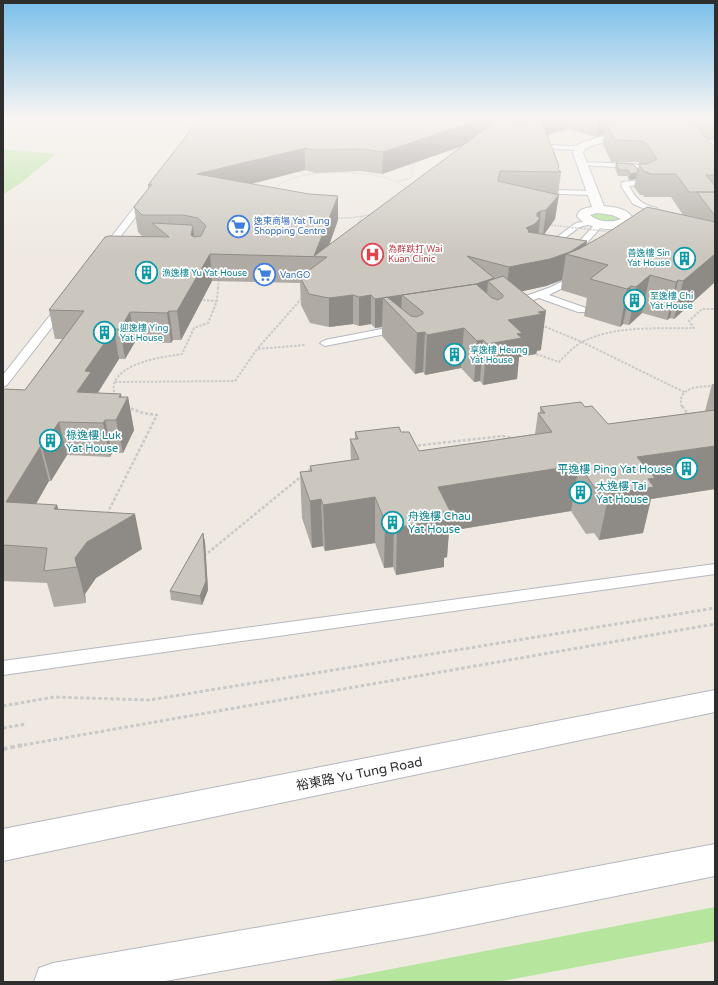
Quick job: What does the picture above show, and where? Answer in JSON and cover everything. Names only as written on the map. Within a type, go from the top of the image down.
[{"type":"street","points":[[582,164],[599,209]]},
{"type":"street","points":[[599,209],[618,212],[636,218],[599,230],[585,218],[584,213],[599,209]]},
{"type":"street","name":"裕東路 Yu Tung Road","points":[[3,845],[715,701]]},
{"type":"street","points":[[53,982],[428,916],[715,860]]},
{"type":"lane","points":[[582,164],[625,165],[637,167],[647,181],[625,184],[625,186],[632,200],[636,204],[654,210],[657,221],[636,218]]},
{"type":"lane","points":[[98,261],[153,189]]},
{"type":"lane","points":[[560,192],[592,193]]},
{"type":"lane","points":[[539,240],[559,240],[571,230],[599,230]]},
{"type":"lane","points":[[561,256],[574,254],[599,230]]},
{"type":"lane","points":[[112,243],[127,243]]},
{"type":"lane","points":[[502,308],[540,295],[570,282],[588,270]]},
{"type":"lane","points":[[540,295],[582,310]]},
{"type":"lane","points":[[3,383],[70,297]]},
{"type":"lane","points":[[326,343],[412,326]]},
{"type":"lane","points":[[389,330],[399,338]]},
{"type":"lane","points":[[3,668],[715,569]]},
{"type":"path","points":[[397,182],[412,178],[415,164]]},
{"type":"path","points":[[293,169],[306,176]]},
{"type":"path","points":[[346,172],[387,178],[397,182],[409,190],[409,198],[401,206],[384,212],[363,216],[338,217],[315,216],[296,212],[282,206],[274,200],[273,192],[279,186],[290,180],[306,176],[346,172]]},
{"type":"path","points":[[405,187],[412,186]]},
{"type":"path","points":[[355,229],[363,216]]},
{"type":"path","points":[[551,225],[599,230]]},
{"type":"path","points":[[117,400],[113,388],[115,382],[124,372],[138,364],[159,357],[182,354],[194,328],[208,323],[217,301],[218,282],[220,277]]},
{"type":"path","points":[[115,382],[235,381],[257,349],[304,296]]},
{"type":"path","points":[[194,300],[217,301]]},
{"type":"path","points":[[502,308],[582,342],[684,392]]},
{"type":"path","points":[[536,354],[558,362],[582,342],[601,335],[694,328],[689,322],[702,309],[715,309]]},
{"type":"path","points":[[257,349],[326,343]]},
{"type":"path","points":[[681,416],[689,414],[682,409],[679,403],[680,397],[684,392],[695,387],[715,386]]},
{"type":"path","points":[[106,516],[157,415],[143,413],[123,405]]},
{"type":"path","points":[[410,447],[503,436],[515,439]]},
{"type":"path","points":[[198,561],[309,470],[316,469]]},
{"type":"path","points":[[3,706],[54,697],[149,700],[715,608]]},
{"type":"path","points":[[3,749],[715,624]]},
{"type":"path","points":[[3,728],[26,724]]},
{"type":"green space","points":[[3,164],[44,164],[22,182],[3,195]]},
{"type":"green space","points":[[609,211],[623,220],[605,223],[589,217],[590,213]]},
{"type":"green space","points":[[715,907],[715,941],[497,982],[324,982]]},
{"type":"building","points":[[164,164],[239,164],[197,174],[309,194],[338,196],[314,256],[438,164],[558,164],[558,169],[561,172],[500,171],[498,181],[559,195],[546,210],[537,213],[537,216],[540,218],[535,224],[526,228],[529,231],[528,232],[587,241],[570,252],[550,259],[509,267],[467,256],[494,278],[476,284],[375,299],[371,295],[359,297],[353,295],[329,298],[309,294],[300,277],[327,257],[210,254],[177,311],[169,311],[167,313],[130,312],[120,329],[114,329],[85,371],[91,372],[77,392],[121,394],[119,397],[128,397],[116,420],[105,420],[103,423],[59,422],[42,447],[40,447],[6,502],[57,505],[54,509],[135,514],[87,542],[75,558],[77,567],[44,571],[47,548],[3,545],[3,389],[25,390],[84,311],[49,310],[105,237],[169,237],[152,223],[191,225],[193,226],[191,235],[194,237],[201,236],[206,226],[198,218],[183,215],[142,215],[134,207],[152,184],[148,185]]},
{"type":"building","points":[[616,164],[633,164],[638,169],[637,173],[630,174],[628,170],[619,170]]},
{"type":"building","points":[[639,164],[715,164],[715,175],[706,175],[715,186],[715,192],[689,192],[676,174],[649,174],[648,172],[644,172]]},
{"type":"building","points":[[697,192],[715,192],[715,216]]},
{"type":"building","points":[[647,207],[715,222],[715,254],[683,281],[678,280],[676,282],[650,275],[636,287],[631,286],[627,289],[590,279],[608,265],[566,254],[579,249],[604,235]]},
{"type":"building","points":[[503,276],[546,311],[538,312],[542,314],[508,320],[522,333],[517,334],[522,338],[487,344],[483,340],[477,341],[464,328],[427,335],[425,332],[417,333],[383,298],[387,297],[411,316],[416,317],[423,314],[423,312],[402,295],[476,284],[492,298],[498,300],[503,297],[503,295],[488,281]]},
{"type":"building","points":[[581,402],[585,407],[592,406],[608,424],[715,410],[715,446],[637,457],[655,478],[648,479],[654,487],[609,494],[604,487],[595,488],[579,465],[438,487],[450,511],[443,512],[447,520],[397,527],[394,520],[385,521],[375,497],[323,505],[321,499],[310,501],[300,472],[312,471],[310,466],[359,459],[350,439],[358,439],[355,432],[399,427],[401,432],[409,432],[419,451],[552,432],[538,413],[545,413],[540,407]]},
{"type":"building","points":[[203,533],[206,581],[200,596],[170,591]]},
{"type":"place","name":"逸東商場 Yat Tung Shopping Centre","points":[[239,226]]},
{"type":"place","name":"為群跌打 Wai Kuan Clinic","points":[[373,254]]},
{"type":"place","name":"善逸樓 Sin Yat House","points":[[685,258]]},
{"type":"place","name":"漁逸樓 Yu Yat House","points":[[146,273]]},
{"type":"place","name":"VanGO","points":[[264,275]]},
{"type":"place","name":"至逸樓 Chi Yat House","points":[[635,301]]},
{"type":"place","name":"迎逸樓 Ying Yat House","points":[[105,333]]},
{"type":"place","name":"享逸樓 Heung Yat House","points":[[455,355]]},
{"type":"place","name":"祿逸樓 Luk Yat House","points":[[51,441]]},
{"type":"place","name":"平逸樓 Ping Yat House","points":[[687,469]]},
{"type":"place","name":"太逸樓 Tai Yat House","points":[[581,492]]},
{"type":"place","name":"舟逸樓 Chau Yat House","points":[[392,522]]}]
